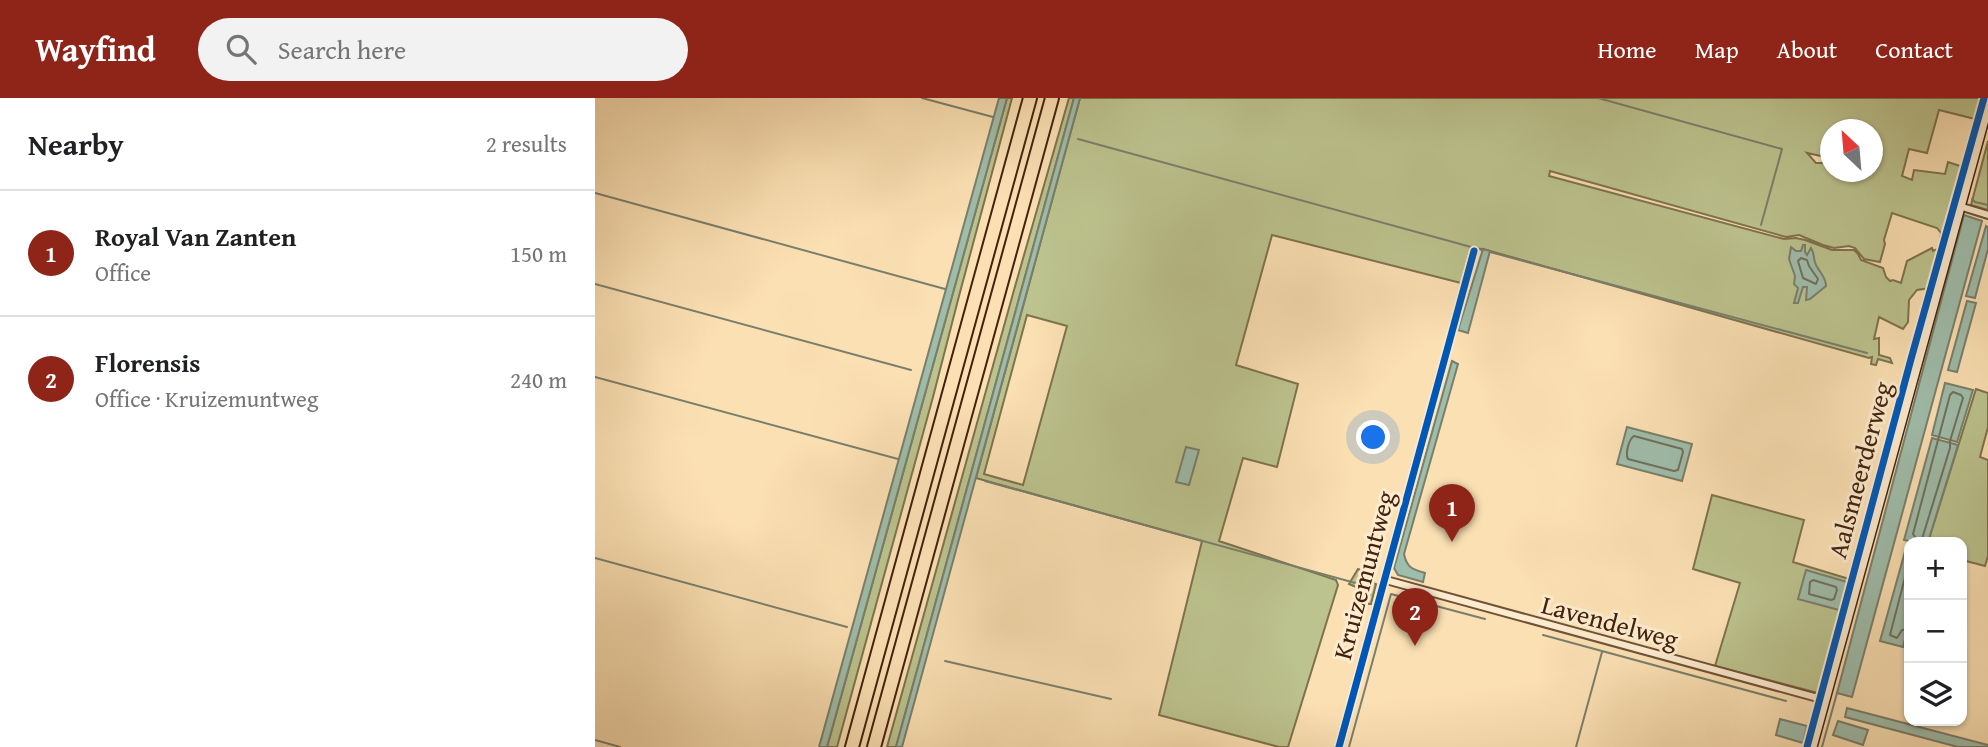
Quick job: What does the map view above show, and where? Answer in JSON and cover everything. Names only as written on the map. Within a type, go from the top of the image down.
[{"type":"highway","points":[[852,747],[1030,98]]},
{"type":"highway","points":[[874,747],[1052,98]]},
{"type":"highway","points":[[1047,117],[1060,98]]},
{"type":"street","name":"Aalsmeerderweg","points":[[1812,747],[1988,105]]},
{"type":"street","points":[[1959,206],[1988,215]]},
{"type":"street","name":"Kruizemuntweg","points":[[1339,747],[1474,251]]},
{"type":"street","name":"Lavendelweg","points":[[1385,580],[1825,700]]},
{"type":"green space","points":[[1007,98],[1012,98],[837,747],[827,747]]},
{"type":"green space","points":[[1069,98],[1074,98],[896,747],[887,747],[1014,290]]},
{"type":"green space","points":[[1080,98],[1981,98],[1975,119],[1939,110],[1927,153],[1909,149],[1902,176],[1912,180],[1914,170],[1945,174],[1948,162],[1963,167],[1942,243],[1941,233],[1937,228],[1892,213],[1880,262],[1864,259],[1855,248],[1849,246],[1834,248],[1799,235],[1786,237],[1550,171],[1549,176],[1784,239],[1805,240],[1832,250],[1854,250],[1861,260],[1883,268],[1890,281],[1901,283],[1907,261],[1932,248],[1933,251],[1940,248],[1930,288],[1917,290],[1909,300],[1908,322],[1903,329],[1879,317],[1874,339],[1879,338],[1879,355],[1890,358],[1892,363],[1878,359],[1876,365],[1871,364],[1872,357],[1483,249],[1470,248],[1461,283],[1272,235],[1236,365],[1298,384],[1277,467],[1243,458],[1219,541],[1336,580],[1338,585],[1288,747],[1279,747],[1159,715],[1202,541],[976,478]],"holes":[[[1027,315],[1067,326],[1023,485],[984,474]]]},
{"type":"green space","points":[[1988,141],[1988,210],[1971,205]]},
{"type":"green space","points":[[1976,389],[1988,393],[1988,427],[1980,457],[1988,460],[1988,556],[1985,566],[1967,561],[1967,537],[1930,537]]},
{"type":"green space","points":[[1712,495],[1804,520],[1793,562],[1849,579],[1818,693],[1715,666],[1740,583],[1693,569]]},
{"type":"green space","points":[[1358,569],[1368,573],[1366,580],[1376,584],[1371,604],[1367,604],[1370,594],[1365,591],[1360,596],[1361,589],[1349,584]]},
{"type":"water","points":[[999,98],[1007,98],[827,747],[819,747]]},
{"type":"water","points":[[1074,98],[1080,98],[902,747],[896,747]]},
{"type":"water","points":[[1964,215],[1982,221],[1852,697],[1837,693]]},
{"type":"water","points":[[1986,226],[1988,249],[1975,298],[1966,296]]},
{"type":"water","points":[[1803,245],[1807,255],[1811,248],[1826,286],[1806,300],[1807,287],[1803,287],[1798,303],[1794,303],[1798,288],[1794,284],[1795,276],[1789,259],[1791,247],[1801,251]]},
{"type":"water","points":[[1483,249],[1490,251],[1468,333],[1458,330]]},
{"type":"water","points":[[1967,301],[1976,303],[1957,372],[1948,370]]},
{"type":"water","points":[[1452,361],[1458,364],[1404,554],[1411,567],[1425,573],[1423,582],[1398,575],[1394,568]]},
{"type":"water","points":[[1945,383],[1973,390],[1957,442],[1932,435]]},
{"type":"water","points":[[1627,427],[1692,444],[1682,481],[1617,464]]},
{"type":"water","points":[[1932,438],[1958,445],[1930,537],[1905,537]]},
{"type":"water","points":[[1186,447],[1199,450],[1189,485],[1176,482]]},
{"type":"water","points":[[1904,555],[1903,647],[1880,641]]},
{"type":"water","points":[[1806,570],[1847,582],[1839,610],[1798,599]]},
{"type":"water","points":[[1847,708],[1904,723],[1904,726],[1916,726],[1988,747],[1958,747],[1845,717]]},
{"type":"water","points":[[1780,719],[1807,726],[1803,743],[1776,735]]},
{"type":"water","points":[[1838,721],[1868,730],[1863,745],[1833,735]]},
{"type":"waterway","points":[[922,98],[993,117]]},
{"type":"waterway","points":[[1598,98],[1782,149],[1761,225]]},
{"type":"waterway","points":[[1078,139],[1482,250]]},
{"type":"waterway","points":[[595,193],[945,289]]},
{"type":"waterway","points":[[1972,199],[1988,205]]},
{"type":"waterway","points":[[1490,252],[1867,353]]},
{"type":"waterway","points":[[595,284],[911,370]]},
{"type":"waterway","points":[[595,377],[898,459]]},
{"type":"waterway","points":[[985,481],[1359,584]]},
{"type":"waterway","points":[[595,558],[847,627]]},
{"type":"waterway","points":[[1349,747],[1391,594],[1485,619]]},
{"type":"waterway","points":[[1543,635],[1786,701]]},
{"type":"waterway","points":[[1576,747],[1602,652]]},
{"type":"waterway","points":[[945,661],[1111,699]]},
{"type":"waterway","points":[[1822,747],[1837,693]]},
{"type":"waterway","points":[[595,740],[620,747]]},
{"type":"cycle path","points":[[1807,747],[1984,98]]},
{"type":"cycle path","points":[[1339,747],[1474,251]]},
{"type":"place","name":"Royal Van Zanten","points":[[1452,542]]},
{"type":"place","name":"Florensis","points":[[1415,646]]}]
